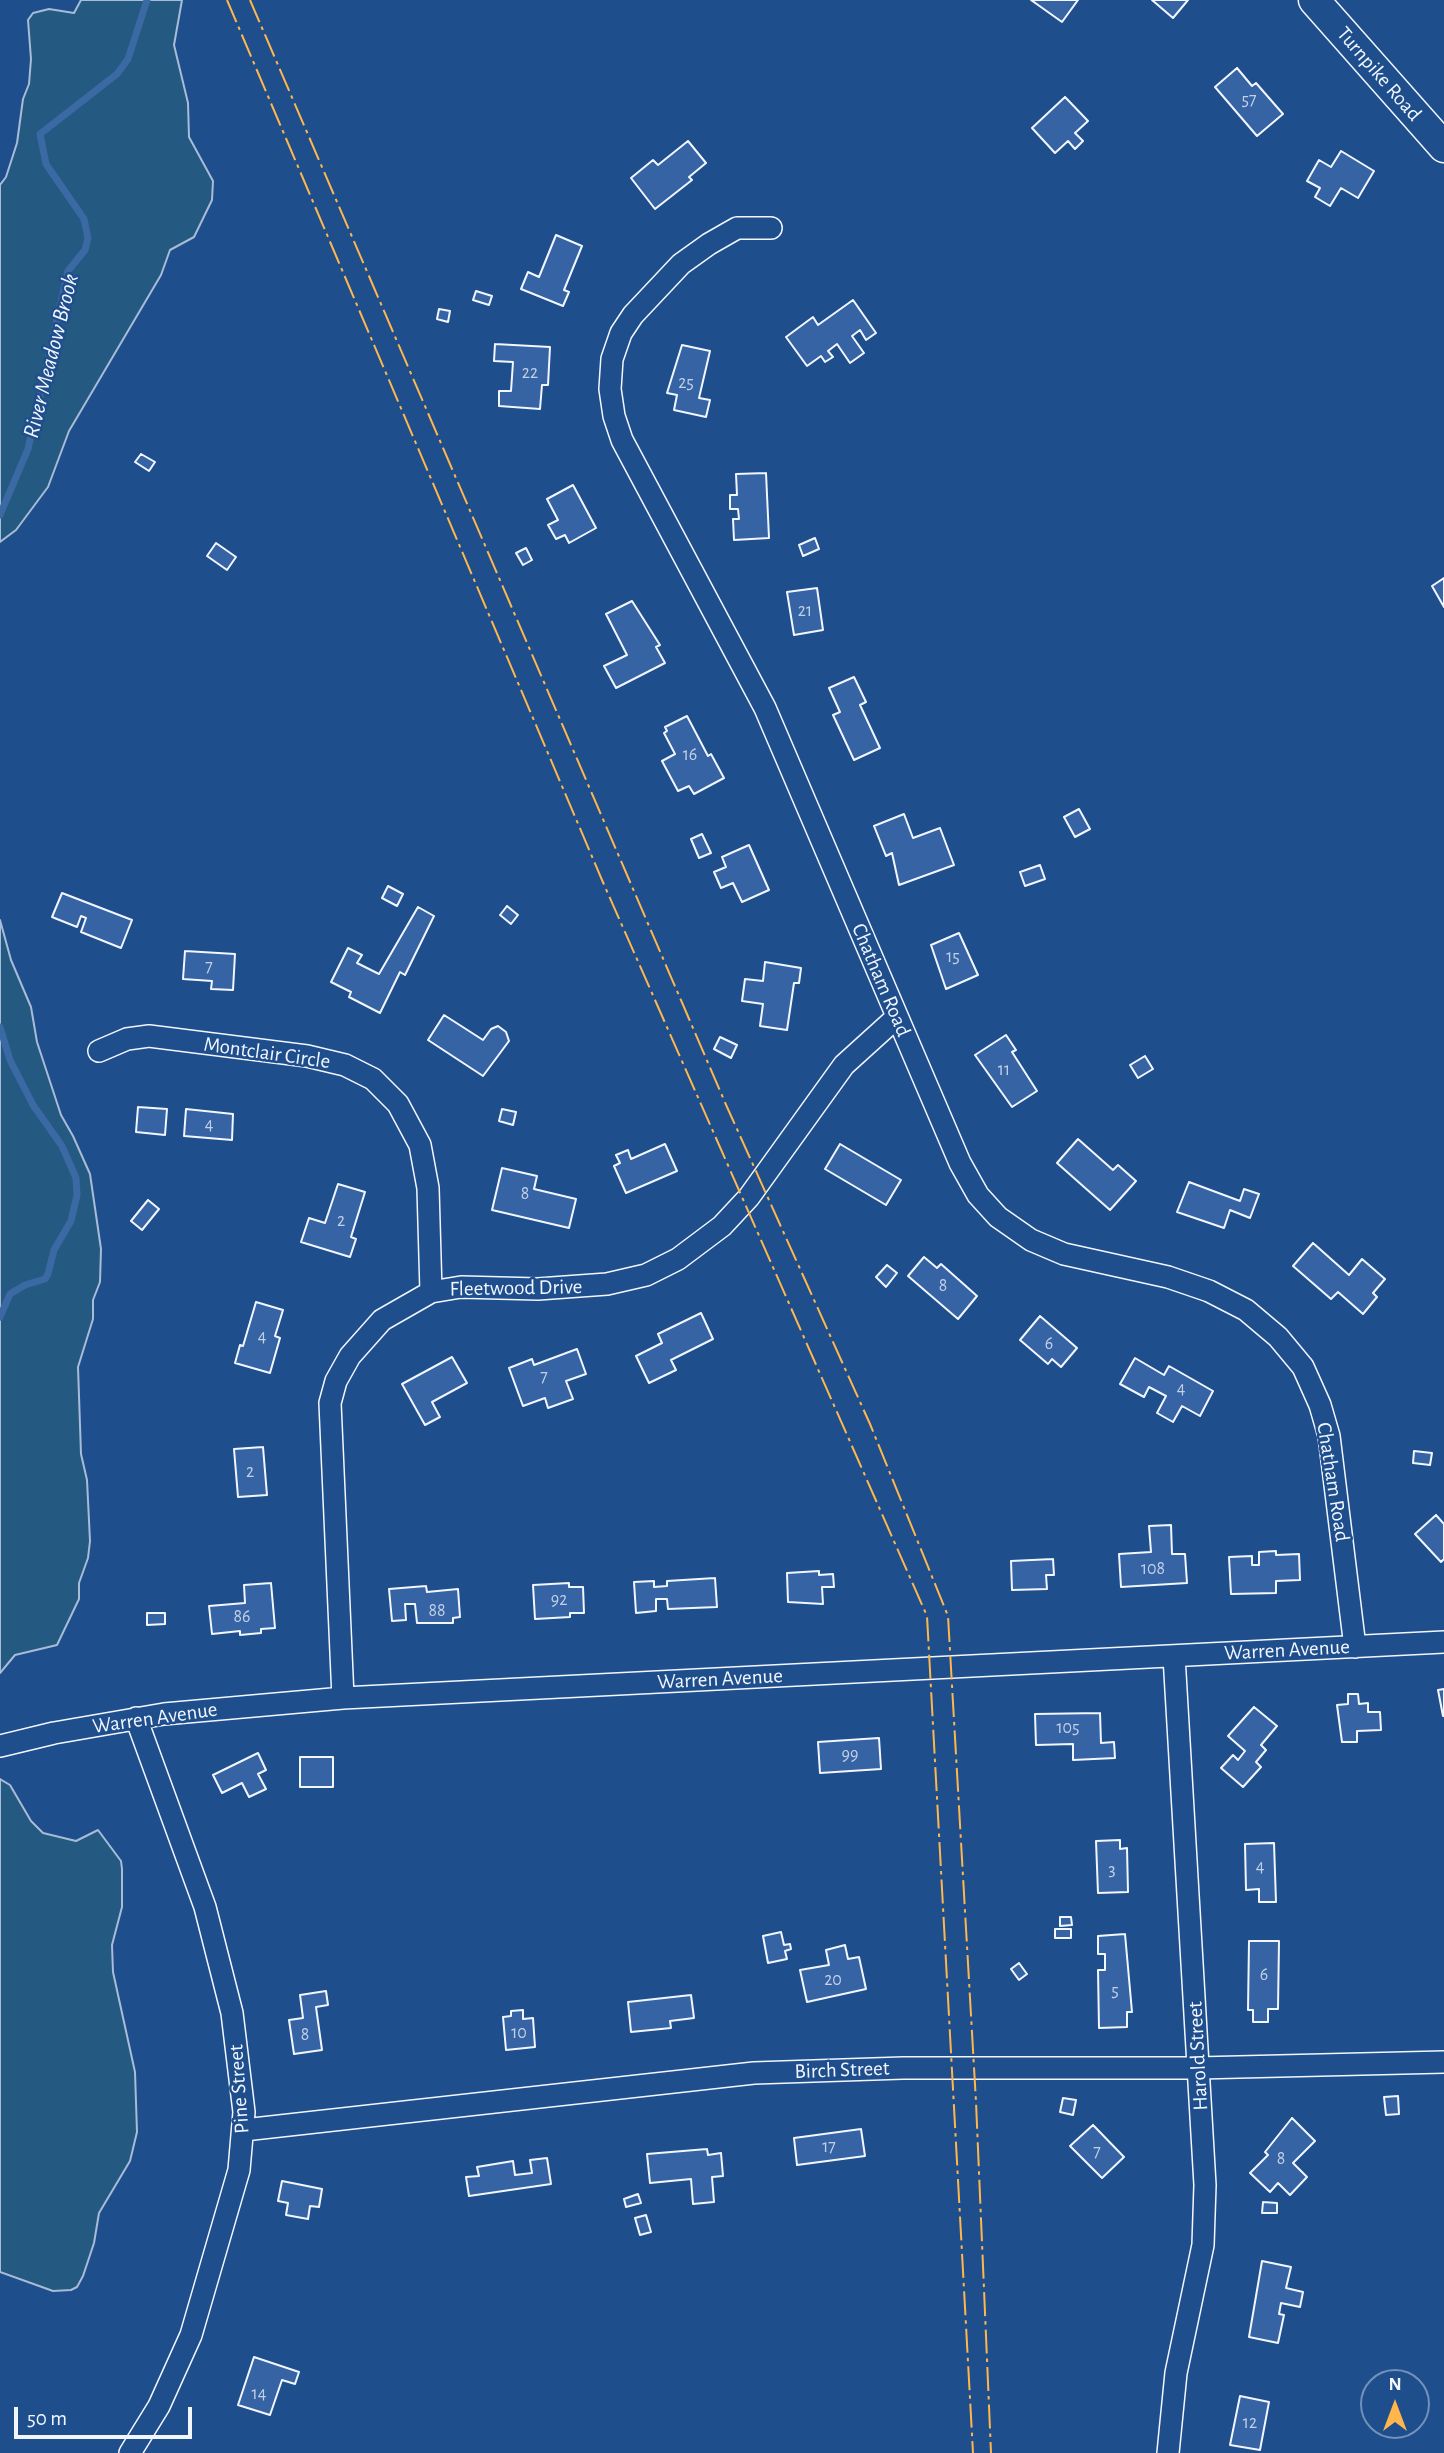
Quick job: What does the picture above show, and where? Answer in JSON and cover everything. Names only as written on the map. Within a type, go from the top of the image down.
[{"type":"main road","name":"Turnpike Road","points":[[1314,0],[1444,147]]},
{"type":"street","name":"Chatham Road","points":[[771,228],[737,228],[709,244],[681,264],[633,315],[621,333],[612,359],[610,389],[614,416],[622,440],[686,565],[765,708],[960,1163],[978,1195],[998,1217],[1031,1240],[1065,1254],[1168,1278],[1234,1303],[1278,1337],[1303,1367],[1320,1405],[1329,1436],[1355,1647]]},
{"type":"street","name":"Fleetwood Drive","points":[[343,1698],[330,1403],[342,1368],[366,1337],[398,1308],[431,1292],[461,1287],[589,1287],[632,1279],[672,1263],[696,1248],[749,1197],[844,1065],[897,1017]]},
{"type":"street","name":"Montclair Circle","points":[[99,1051],[131,1038],[149,1036],[319,1058],[358,1070],[373,1079],[398,1104],[420,1145],[428,1188],[431,1292]]},
{"type":"street","name":"Warren Avenue","points":[[0,1746],[136,1718],[343,1698],[1444,1642]]},
{"type":"street","name":"Harold Street","points":[[1168,2453],[1171,2404],[1204,2231],[1205,2185],[1174,1656]]},
{"type":"street","name":"Pine Street","points":[[130,2453],[159,2406],[191,2335],[229,2211],[244,2130],[239,2056],[220,1965],[195,1875],[136,1718]]},
{"type":"street","name":"Birch Street","points":[[244,2130],[754,2073],[904,2068],[1198,2068],[1444,2062]]},
{"type":"shaded area","points":[[81,0],[182,0],[174,45],[188,103],[189,137],[213,181],[212,200],[194,237],[170,250],[161,275],[69,431],[48,487],[16,530],[0,542],[0,185],[6,177],[17,143],[23,99],[29,84],[31,59],[28,20],[33,13],[49,9],[74,13]]},
{"type":"shaded area","points":[[0,920],[11,960],[31,1007],[37,1042],[61,1115],[90,1174],[101,1249],[100,1282],[93,1300],[93,1319],[78,1367],[81,1454],[87,1480],[90,1541],[88,1558],[79,1583],[79,1599],[57,1645],[15,1655],[0,1673]]},
{"type":"shaded area","points":[[0,1779],[10,1785],[31,1821],[43,1833],[76,1841],[98,1830],[121,1861],[122,1907],[112,1945],[113,1972],[135,2072],[137,2132],[130,2161],[99,2213],[94,2243],[83,2276],[77,2287],[71,2290],[53,2291],[0,2272]]},
{"type":"building","points":[[1031,0],[1078,0],[1062,22]]},
{"type":"building","points":[[1152,0],[1188,0],[1173,18]]},
{"type":"building","points":[[1237,68],[1252,86],[1256,83],[1283,114],[1257,136],[1215,87]]},
{"type":"building","points":[[1065,97],[1088,121],[1075,133],[1083,141],[1075,149],[1068,141],[1055,153],[1032,128]]},
{"type":"building","points":[[688,141],[706,163],[689,177],[692,180],[655,209],[631,178],[653,160],[658,165]]},
{"type":"building","points":[[1341,151],[1374,171],[1358,198],[1341,188],[1330,206],[1315,197],[1320,188],[1307,181],[1319,160],[1331,167]]},
{"type":"building","points":[[556,235],[582,246],[564,290],[569,292],[563,306],[521,289],[528,272],[539,277]]},
{"type":"building","points":[[476,291],[492,296],[489,305],[473,300]]},
{"type":"building","points":[[853,300],[876,333],[866,340],[860,330],[852,336],[864,353],[850,363],[837,344],[828,351],[833,357],[825,362],[821,356],[807,366],[786,337],[813,317],[818,325]]},
{"type":"building","points":[[439,309],[450,311],[448,322],[437,319]]},
{"type":"building","points":[[495,344],[550,347],[548,385],[542,385],[540,409],[499,406],[499,391],[511,391],[513,362],[494,361]]},
{"type":"building","points":[[682,345],[710,351],[699,398],[710,400],[706,417],[674,410],[677,395],[667,393]]},
{"type":"building","points":[[141,454],[155,462],[149,471],[135,462]]},
{"type":"building","points":[[766,473],[769,538],[734,540],[733,519],[739,519],[738,509],[730,509],[730,495],[737,495],[736,474]]},
{"type":"building","points":[[573,485],[596,528],[569,543],[565,535],[556,539],[548,525],[558,520],[547,499]]},
{"type":"building","points":[[815,538],[819,549],[803,556],[799,545]]},
{"type":"building","points":[[216,543],[236,557],[227,570],[207,556]]},
{"type":"building","points":[[526,548],[532,560],[523,565],[516,553]]},
{"type":"building","points":[[1444,578],[1444,607],[1432,586]]},
{"type":"building","points":[[817,588],[823,630],[794,635],[787,592]]},
{"type":"building","points":[[632,601],[660,645],[656,647],[665,663],[616,688],[604,666],[627,655],[606,614]]},
{"type":"building","points":[[854,677],[866,702],[860,705],[880,748],[854,760],[833,715],[840,712],[829,688]]},
{"type":"building","points":[[687,716],[708,756],[711,754],[724,778],[694,794],[689,786],[678,791],[662,761],[675,754],[664,733],[667,731],[665,727]]},
{"type":"building","points":[[1079,809],[1090,829],[1075,837],[1064,817]]},
{"type":"building","points":[[904,814],[913,838],[940,828],[954,865],[899,885],[892,853],[886,856],[874,826]]},
{"type":"building","points":[[702,834],[711,853],[699,858],[691,839]]},
{"type":"building","points":[[749,845],[769,890],[742,902],[733,883],[721,888],[714,872],[726,867],[722,857]]},
{"type":"building","points":[[1040,865],[1045,879],[1025,886],[1020,872]]},
{"type":"building","points":[[388,886],[403,894],[397,906],[382,898]]},
{"type":"building","points":[[62,893],[132,920],[121,948],[81,932],[86,918],[81,916],[77,927],[52,917]]},
{"type":"building","points":[[507,906],[518,915],[511,924],[500,915]]},
{"type":"building","points":[[418,907],[434,916],[405,975],[400,972],[380,1013],[349,997],[351,992],[331,982],[348,948],[362,955],[357,963],[379,974]]},
{"type":"building","points":[[959,933],[978,975],[946,989],[931,945]]},
{"type":"building","points":[[185,951],[235,954],[233,990],[211,989],[212,981],[183,979]]},
{"type":"building","points":[[765,962],[801,968],[799,983],[794,983],[787,1030],[760,1026],[763,1004],[742,1001],[745,979],[763,981]]},
{"type":"building","points":[[444,1015],[483,1040],[491,1029],[498,1026],[506,1032],[509,1041],[483,1076],[428,1040]]},
{"type":"building","points":[[1006,1035],[1016,1050],[1012,1052],[1037,1091],[1012,1107],[975,1055]]},
{"type":"building","points":[[720,1037],[737,1045],[731,1058],[714,1049]]},
{"type":"building","points":[[1145,1056],[1153,1069],[1138,1078],[1130,1065]]},
{"type":"building","points":[[138,1107],[167,1109],[165,1135],[136,1132]]},
{"type":"building","points":[[186,1109],[233,1114],[232,1140],[184,1136]]},
{"type":"building","points":[[502,1109],[516,1112],[513,1125],[499,1121]]},
{"type":"building","points":[[1078,1139],[1113,1170],[1118,1165],[1136,1181],[1110,1210],[1057,1163]]},
{"type":"building","points":[[665,1144],[677,1171],[626,1193],[614,1166],[620,1163],[616,1155],[628,1150],[631,1159]]},
{"type":"building","points":[[840,1144],[901,1180],[886,1205],[825,1169]]},
{"type":"building","points":[[502,1168],[537,1176],[534,1189],[576,1199],[569,1228],[492,1210]]},
{"type":"building","points":[[1189,1182],[1240,1201],[1244,1189],[1259,1194],[1250,1218],[1230,1210],[1224,1228],[1177,1212]]},
{"type":"building","points":[[338,1184],[365,1192],[351,1237],[356,1239],[350,1257],[301,1242],[309,1218],[325,1223]]},
{"type":"building","points":[[148,1200],[159,1209],[142,1230],[131,1221]]},
{"type":"building","points":[[1313,1243],[1349,1275],[1362,1259],[1385,1279],[1373,1293],[1377,1297],[1363,1314],[1338,1292],[1331,1299],[1293,1266]]},
{"type":"building","points":[[924,1257],[937,1268],[941,1264],[977,1296],[958,1319],[908,1276]]},
{"type":"building","points":[[887,1265],[897,1273],[886,1287],[876,1277]]},
{"type":"building","points":[[256,1302],[283,1310],[275,1336],[280,1338],[270,1373],[235,1363]]},
{"type":"building","points":[[701,1313],[713,1339],[671,1360],[676,1370],[649,1383],[636,1356],[662,1343],[658,1334]]},
{"type":"building","points":[[1040,1316],[1077,1348],[1061,1367],[1052,1359],[1048,1364],[1020,1340]]},
{"type":"building","points":[[577,1349],[586,1374],[566,1381],[573,1399],[548,1408],[545,1398],[523,1406],[509,1368],[532,1359],[534,1365]]},
{"type":"building","points":[[452,1357],[467,1383],[432,1402],[440,1417],[425,1425],[402,1384]]},
{"type":"building","points":[[1135,1358],[1164,1375],[1169,1366],[1213,1391],[1200,1416],[1182,1406],[1173,1422],[1157,1413],[1166,1396],[1149,1387],[1144,1397],[1120,1384]]},
{"type":"building","points":[[263,1447],[267,1495],[238,1497],[234,1449]]},
{"type":"building","points":[[1414,1451],[1432,1453],[1430,1465],[1413,1463]]},
{"type":"building","points":[[1436,1515],[1444,1524],[1444,1559],[1441,1562],[1415,1534]]},
{"type":"building","points":[[1171,1525],[1172,1554],[1185,1554],[1187,1583],[1121,1587],[1119,1554],[1151,1552],[1149,1526]]},
{"type":"building","points":[[1276,1551],[1276,1555],[1299,1554],[1300,1580],[1276,1581],[1276,1593],[1231,1594],[1229,1557],[1252,1556],[1252,1565],[1259,1565],[1259,1552]]},
{"type":"building","points":[[1053,1559],[1054,1575],[1046,1575],[1047,1589],[1012,1590],[1011,1561]]},
{"type":"building","points":[[819,1571],[819,1575],[833,1574],[834,1587],[822,1587],[823,1604],[788,1602],[787,1573]]},
{"type":"building","points":[[715,1578],[717,1607],[668,1609],[667,1599],[656,1599],[656,1611],[636,1613],[634,1582],[654,1581],[654,1587],[667,1586],[667,1581]]},
{"type":"building","points":[[271,1583],[275,1628],[261,1629],[261,1633],[240,1635],[240,1631],[212,1634],[209,1606],[245,1603],[244,1585]]},
{"type":"building","points":[[569,1583],[569,1587],[583,1587],[584,1613],[570,1613],[570,1617],[535,1619],[533,1585]]},
{"type":"building","points":[[426,1586],[427,1592],[458,1589],[460,1617],[453,1618],[453,1623],[417,1623],[415,1604],[405,1604],[406,1620],[392,1621],[389,1589]]},
{"type":"building","points":[[147,1613],[165,1613],[165,1624],[147,1625]]},
{"type":"building","points":[[1444,1689],[1444,1716],[1443,1716],[1438,1690]]},
{"type":"building","points":[[1348,1694],[1358,1694],[1359,1704],[1368,1703],[1368,1712],[1380,1712],[1381,1730],[1357,1731],[1357,1742],[1342,1742],[1337,1705],[1348,1704]]},
{"type":"building","points":[[1254,1707],[1277,1726],[1261,1745],[1266,1750],[1256,1762],[1261,1767],[1243,1787],[1221,1768],[1233,1755],[1238,1760],[1245,1751],[1228,1736]]},
{"type":"building","points":[[1100,1713],[1101,1743],[1114,1742],[1115,1758],[1073,1760],[1073,1744],[1036,1745],[1035,1714]]},
{"type":"building","points":[[879,1738],[881,1769],[820,1773],[818,1742]]},
{"type":"building","points":[[258,1753],[266,1770],[258,1774],[266,1789],[249,1797],[242,1783],[222,1793],[213,1775]]},
{"type":"building","points":[[300,1757],[333,1757],[333,1787],[300,1787]]},
{"type":"building","points":[[1120,1840],[1120,1849],[1127,1848],[1128,1892],[1098,1893],[1096,1841]]},
{"type":"building","points":[[1274,1843],[1276,1902],[1259,1902],[1259,1889],[1246,1890],[1245,1844]]},
{"type":"building","points":[[1060,1917],[1071,1917],[1072,1925],[1060,1926]]},
{"type":"building","points":[[1055,1929],[1071,1929],[1071,1938],[1055,1938]]},
{"type":"building","points":[[781,1932],[784,1945],[790,1944],[791,1949],[785,1951],[787,1959],[768,1963],[763,1936]]},
{"type":"building","points":[[1125,1934],[1132,2012],[1127,2012],[1127,2027],[1099,2028],[1098,1970],[1105,1970],[1105,1954],[1098,1954],[1098,1936]]},
{"type":"building","points":[[1249,1941],[1279,1941],[1278,2009],[1268,2009],[1268,2022],[1253,2022],[1253,2010],[1248,2010]]},
{"type":"building","points":[[845,1945],[848,1959],[859,1957],[866,1989],[807,2002],[800,1970],[829,1965],[826,1950]]},
{"type":"building","points":[[1019,1963],[1027,1974],[1019,1980],[1011,1969]]},
{"type":"building","points":[[326,1991],[328,2005],[316,2007],[322,2050],[294,2054],[289,2020],[303,2018],[300,1995]]},
{"type":"building","points":[[691,1995],[694,2018],[670,2021],[671,2028],[631,2032],[628,2002]]},
{"type":"building","points":[[523,2010],[523,2019],[533,2018],[535,2047],[506,2050],[503,2017],[511,2016],[511,2011]]},
{"type":"building","points":[[1398,2096],[1399,2114],[1386,2115],[1384,2097]]},
{"type":"building","points":[[1063,2098],[1076,2100],[1073,2115],[1060,2112]]},
{"type":"building","points":[[1292,2118],[1315,2141],[1293,2163],[1307,2177],[1290,2195],[1278,2183],[1270,2192],[1250,2173],[1268,2155],[1265,2152]]},
{"type":"building","points":[[1093,2125],[1124,2157],[1102,2178],[1070,2146]]},
{"type":"building","points":[[861,2129],[865,2156],[797,2165],[794,2138]]},
{"type":"building","points":[[707,2149],[708,2155],[721,2153],[723,2176],[712,2177],[714,2202],[693,2204],[691,2179],[650,2183],[647,2154]]},
{"type":"building","points":[[547,2158],[551,2184],[469,2196],[466,2177],[479,2176],[477,2167],[513,2161],[515,2175],[532,2173],[530,2160]]},
{"type":"building","points":[[282,2181],[322,2189],[319,2207],[310,2206],[308,2219],[286,2215],[288,2203],[278,2201]]},
{"type":"building","points":[[638,2194],[641,2203],[626,2207],[624,2199]]},
{"type":"building","points":[[1263,2202],[1277,2203],[1277,2213],[1262,2213]]},
{"type":"building","points":[[646,2215],[651,2232],[640,2235],[635,2218]]},
{"type":"building","points":[[1262,2261],[1291,2267],[1286,2288],[1303,2292],[1300,2307],[1281,2303],[1279,2314],[1284,2315],[1278,2343],[1249,2337]]},
{"type":"building","points":[[254,2357],[299,2372],[295,2384],[282,2380],[270,2415],[238,2405]]},
{"type":"building","points":[[1240,2396],[1269,2402],[1260,2450],[1230,2445]]},
{"type":"waterway","name":"River Meadow Brook","points":[[0,515],[28,449],[68,271],[85,250],[88,238],[84,219],[46,164],[40,134],[117,74],[128,59],[147,0]]},
{"type":"waterway","name":"River Meadow Brook","points":[[0,1027],[10,1060],[33,1105],[62,1146],[76,1178],[77,1195],[71,1221],[54,1250],[45,1279],[25,1285],[10,1294],[0,1317]]},
{"type":"power","points":[[227,0],[602,880],[927,1616],[973,2453]]},
{"type":"power","points":[[250,0],[727,1107],[870,1424],[948,1616],[976,2102],[991,2453]]}]
